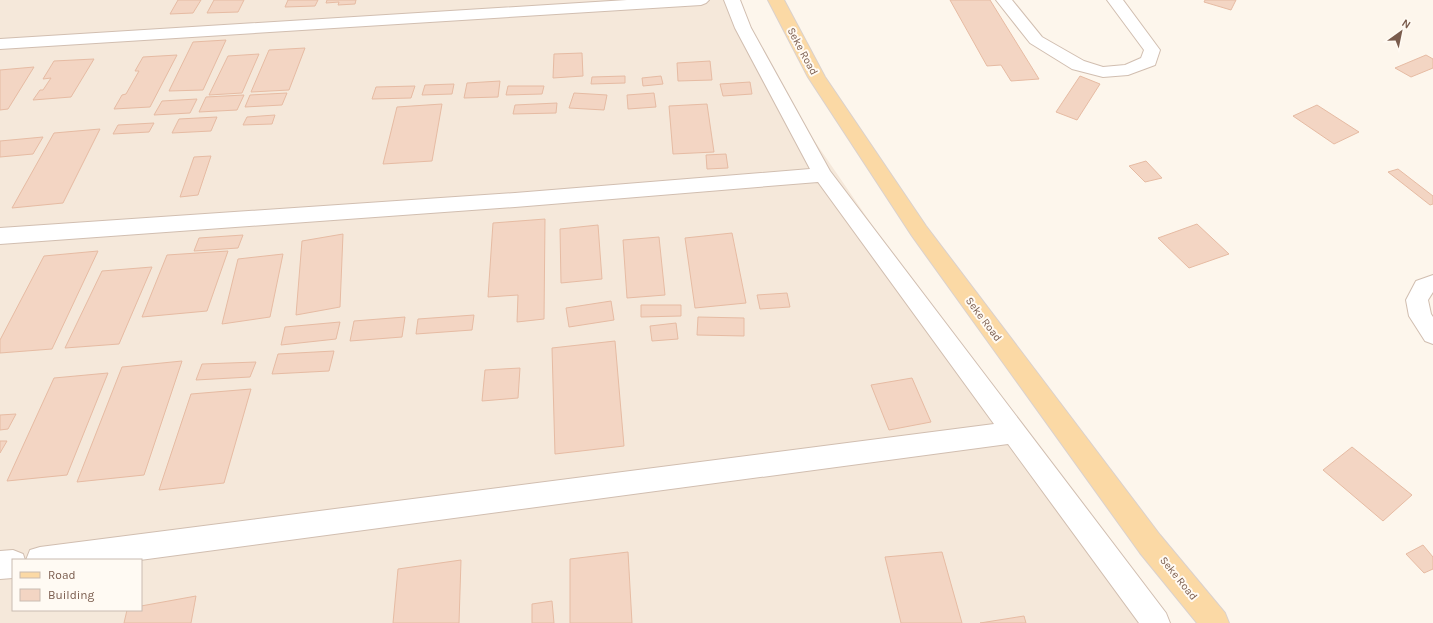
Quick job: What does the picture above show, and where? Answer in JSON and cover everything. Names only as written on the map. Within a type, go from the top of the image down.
[{"type":"main road","name":"Seke Road","points":[[776,0],[817,77],[919,231],[1150,544],[1215,623]]},
{"type":"street","points":[[0,44],[701,0]]},
{"type":"street","points":[[732,0],[743,28],[823,175],[1156,623]]},
{"type":"street","points":[[1004,0],[1036,40],[1078,65],[1103,72],[1128,70],[1149,61],[1152,50],[1114,0]]},
{"type":"street","points":[[0,236],[507,201],[823,175]]},
{"type":"street","points":[[1433,283],[1424,287],[1417,300],[1420,316],[1433,335]]},
{"type":"street","points":[[48,559],[1013,432]]},
{"type":"street","points":[[0,565],[12,564]]},
{"type":"shaded area","points":[[0,0],[736,0],[772,79],[1145,623],[0,623]]},
{"type":"building","points":[[178,0],[201,0],[193,13],[170,14]]},
{"type":"building","points":[[214,0],[244,0],[238,12],[207,13]]},
{"type":"building","points":[[288,0],[318,0],[315,6],[285,7]]},
{"type":"building","points":[[327,0],[356,0],[355,4],[338,5],[339,2],[326,3]]},
{"type":"building","points":[[950,0],[990,0],[1039,79],[1011,81],[1001,65],[987,66]]},
{"type":"building","points":[[1205,0],[1236,0],[1231,10],[1204,2]]},
{"type":"building","points":[[226,40],[203,90],[169,91],[193,42]]},
{"type":"building","points":[[305,48],[289,90],[251,92],[269,50]]},
{"type":"building","points":[[582,53],[583,76],[553,78],[554,54]]},
{"type":"building","points":[[259,54],[242,93],[209,95],[228,56]]},
{"type":"building","points":[[177,55],[150,107],[114,109],[122,95],[126,94],[139,71],[135,71],[143,57]]},
{"type":"building","points":[[1426,55],[1433,59],[1433,68],[1411,77],[1395,68]]},
{"type":"building","points":[[94,59],[71,97],[33,100],[40,90],[43,90],[51,78],[43,79],[54,61]]},
{"type":"building","points":[[710,61],[712,80],[678,81],[677,63]]},
{"type":"building","points":[[34,67],[8,109],[0,110],[0,70]]},
{"type":"building","points":[[625,76],[625,83],[591,84],[592,77]]},
{"type":"building","points":[[661,76],[663,84],[643,86],[642,78]]},
{"type":"building","points":[[1080,76],[1100,84],[1077,120],[1056,112]]},
{"type":"building","points":[[500,81],[498,97],[464,98],[467,83]]},
{"type":"building","points":[[750,82],[752,94],[723,96],[720,84]]},
{"type":"building","points":[[454,84],[452,94],[422,95],[425,85]]},
{"type":"building","points":[[415,86],[411,98],[372,99],[376,87]]},
{"type":"building","points":[[508,86],[544,86],[542,94],[506,95]]},
{"type":"building","points":[[287,93],[282,105],[245,107],[250,95]]},
{"type":"building","points":[[574,93],[607,95],[604,110],[569,108]]},
{"type":"building","points":[[654,93],[656,107],[628,109],[627,95]]},
{"type":"building","points":[[244,95],[237,110],[199,112],[206,97]]},
{"type":"building","points":[[197,99],[190,113],[154,115],[162,101]]},
{"type":"building","points":[[557,103],[556,113],[513,114],[515,105]]},
{"type":"building","points":[[442,104],[432,161],[383,164],[397,107]]},
{"type":"building","points":[[707,104],[714,152],[673,154],[669,106]]},
{"type":"building","points":[[1317,105],[1359,132],[1334,144],[1293,116]]},
{"type":"building","points":[[275,115],[272,124],[243,125],[247,117]]},
{"type":"building","points":[[217,117],[211,131],[172,133],[179,119]]},
{"type":"building","points":[[154,123],[149,132],[113,134],[118,125]]},
{"type":"building","points":[[100,129],[63,203],[12,208],[54,133]]},
{"type":"building","points":[[43,137],[33,154],[0,157],[0,141]]},
{"type":"building","points":[[726,154],[728,168],[707,169],[706,155]]},
{"type":"building","points":[[211,156],[198,195],[180,197],[194,157]]},
{"type":"building","points":[[1146,161],[1162,178],[1145,182],[1129,166]]},
{"type":"building","points":[[1398,169],[1433,196],[1433,204],[1430,205],[1388,172]]},
{"type":"building","points":[[545,219],[544,319],[517,322],[518,295],[488,297],[493,223]]},
{"type":"building","points":[[1197,224],[1229,254],[1189,268],[1158,238]]},
{"type":"building","points":[[598,225],[602,279],[561,283],[560,229]]},
{"type":"building","points":[[732,233],[746,303],[695,308],[685,238]]},
{"type":"building","points":[[343,234],[340,307],[296,315],[302,241]]},
{"type":"building","points":[[243,235],[238,248],[194,251],[199,238]]},
{"type":"building","points":[[659,237],[665,295],[627,298],[623,240]]},
{"type":"building","points":[[98,251],[52,349],[0,353],[0,340],[44,256]]},
{"type":"building","points":[[228,251],[207,311],[142,317],[167,255]]},
{"type":"building","points":[[283,254],[270,317],[222,324],[238,259]]},
{"type":"building","points":[[152,267],[119,344],[65,348],[102,271]]},
{"type":"building","points":[[787,293],[790,307],[760,309],[757,295]]},
{"type":"building","points":[[611,301],[614,320],[569,327],[566,308]]},
{"type":"building","points":[[641,305],[681,305],[681,316],[641,317]]},
{"type":"building","points":[[474,315],[472,330],[416,334],[418,319]]},
{"type":"building","points":[[405,317],[402,337],[350,341],[354,321]]},
{"type":"building","points":[[698,317],[744,318],[744,336],[697,335]]},
{"type":"building","points":[[340,322],[336,339],[281,345],[285,327]]},
{"type":"building","points":[[676,323],[678,339],[652,341],[650,326]]},
{"type":"building","points":[[615,341],[624,446],[555,454],[552,348]]},
{"type":"building","points":[[334,351],[329,371],[272,374],[278,354]]},
{"type":"building","points":[[182,361],[144,475],[77,482],[122,367]]},
{"type":"building","points":[[256,362],[250,377],[196,380],[202,364]]},
{"type":"building","points":[[520,368],[518,398],[482,401],[485,370]]},
{"type":"building","points":[[108,373],[67,475],[7,481],[54,378]]},
{"type":"building","points":[[912,378],[931,422],[889,430],[871,385]]},
{"type":"building","points":[[251,389],[224,483],[159,490],[191,394]]},
{"type":"building","points":[[16,414],[8,429],[0,430],[0,415]]},
{"type":"building","points":[[0,441],[7,441],[0,453]]},
{"type":"building","points":[[1352,447],[1412,495],[1383,521],[1323,470]]},
{"type":"building","points":[[1423,545],[1433,557],[1433,569],[1424,573],[1406,554]]},
{"type":"building","points":[[628,552],[632,623],[570,623],[570,559]]},
{"type":"building","points":[[942,552],[962,623],[901,623],[885,557]]},
{"type":"building","points":[[461,560],[459,623],[393,623],[398,569]]},
{"type":"building","points":[[196,596],[191,623],[124,623],[127,611],[142,611],[142,606]]},
{"type":"building","points":[[552,601],[554,623],[532,623],[532,604]]},
{"type":"building","points":[[1024,616],[1026,623],[980,623]]}]
